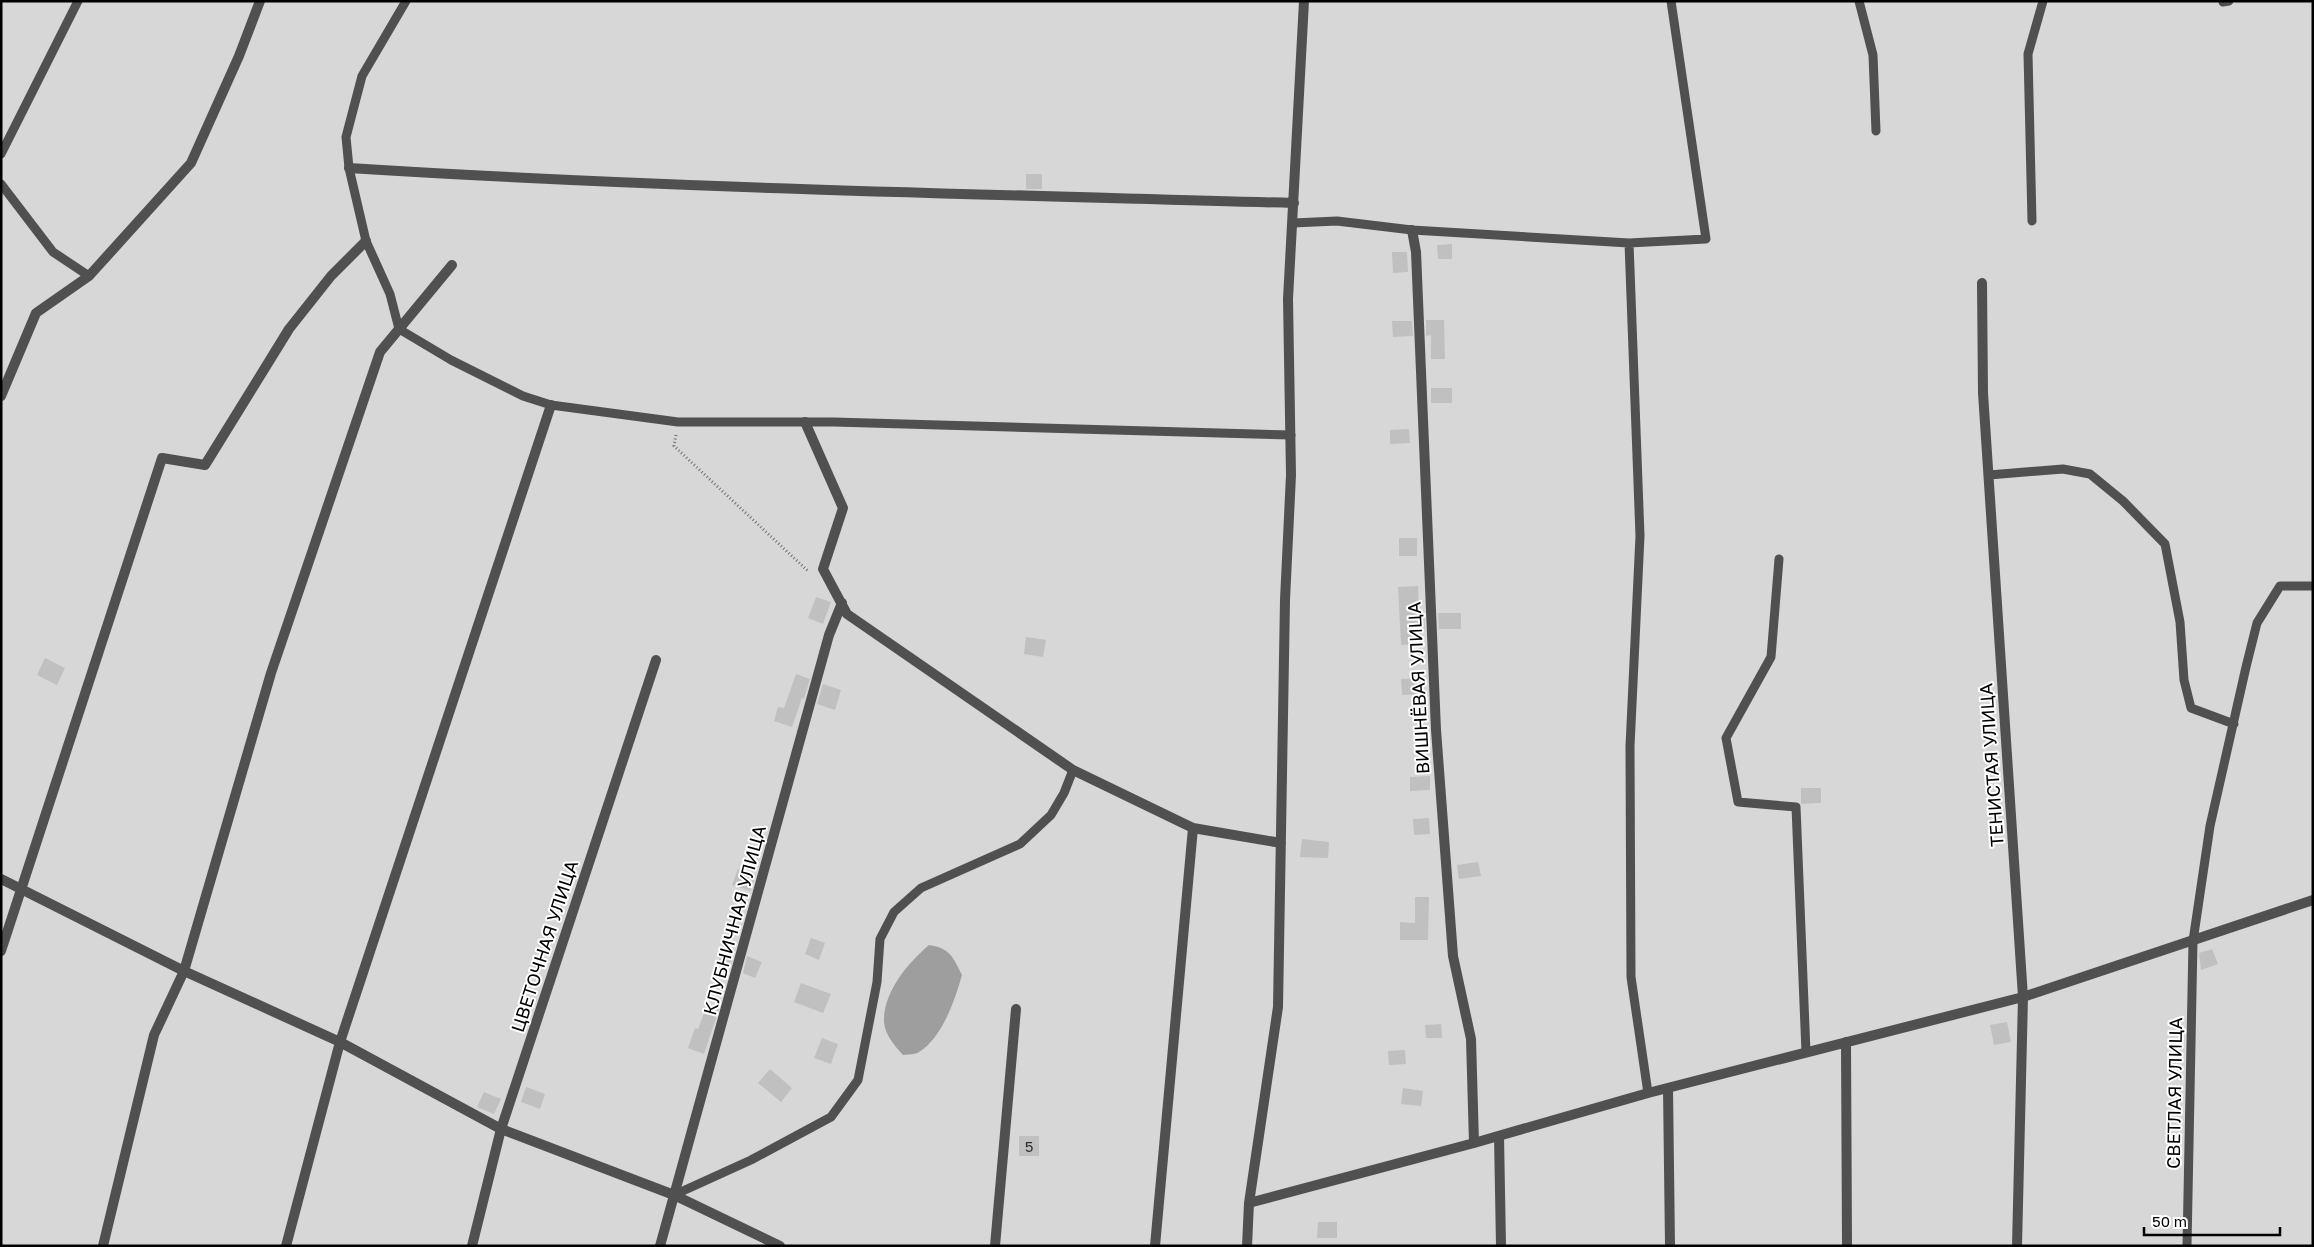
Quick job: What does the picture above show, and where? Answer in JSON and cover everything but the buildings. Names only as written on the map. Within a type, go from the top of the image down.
[{"type":"street","points":[[1,396],[36,313],[89,276],[192,162],[239,56],[260,1]]},
{"type":"street","points":[[1247,1246],[1249,1203],[1278,1007],[1285,600],[1291,435],[1288,299],[1304,1]]},
{"type":"street","points":[[349,168],[460,175],[938,193],[1294,203]]},
{"type":"street","name":"ВИШНЁВАЯ УЛИЦА","points":[[1412,230],[1416,252],[1436,730],[1453,956],[1470,1039],[1474,1143]]},
{"type":"street","points":[[1,951],[162,458],[205,465],[289,329],[331,276],[366,241]]},
{"type":"street","points":[[103,1246],[154,1035],[184,971],[271,673],[380,352],[452,265]]},
{"type":"street","name":"ТЕНИСТАЯ УЛИЦА","points":[[1982,283],[1983,392],[2023,997],[2017,1246]]},
{"type":"street","points":[[286,1246],[340,1042],[551,406]]},
{"type":"street","points":[[805,422],[843,508],[823,569],[848,614],[1073,770],[1193,828],[1281,843]]},
{"type":"street","name":"КЛУБНИЧНАЯ УЛИЦА","points":[[660,1246],[829,635],[842,603]]},
{"type":"street","name":"ЦВЕТОЧНАЯ УЛИЦА","points":[[472,1246],[501,1128],[656,660]]},
{"type":"street","points":[[1156,1246],[1193,828]]},
{"type":"street","points":[[1,880],[21,888],[184,971],[340,1042],[501,1128],[674,1196],[780,1246]]},
{"type":"street","points":[[1249,1203],[1474,1143],[1648,1093],[2023,997],[2313,900]]},
{"type":"street","points":[[995,1246],[1016,1009]]},
{"type":"street","points":[[1846,1042],[1847,1246]]},
{"type":"street","points":[[1668,1088],[1670,1246]]},
{"type":"street","points":[[1499,1136],[1500,1246]]},
{"type":"lane","points":[[1,154],[78,1]]},
{"type":"lane","points":[[406,1],[362,76],[346,137],[349,168],[366,241],[390,294],[399,329],[451,360],[523,396],[551,406],[678,422],[805,422],[1291,435]]},
{"type":"lane","points":[[1293,222],[1337,220],[1412,230],[1629,243],[1706,239],[1671,1]]},
{"type":"lane","points":[[1859,1],[1873,55],[1876,131]]},
{"type":"lane","points":[[2032,221],[2028,54],[2044,1]]},
{"type":"lane","points":[[2223,2],[2230,1]]},
{"type":"lane","points":[[1,184],[53,252],[89,276]]},
{"type":"lane","points":[[1629,243],[1640,536],[1630,746],[1631,977],[1648,1093]]},
{"type":"lane","points":[[1988,475],[2063,469],[2090,474],[2123,501],[2165,544],[2180,622],[2184,680],[2191,708],[2234,724]]},
{"type":"lane","points":[[1779,559],[1771,657],[1726,738],[1738,802],[1796,808],[1806,1052]]},
{"type":"lane","name":"СВЕТЛАЯ УЛИЦА","points":[[2187,1246],[2193,941],[2210,826],[2257,623],[2280,586],[2313,586]]},
{"type":"lane","points":[[674,1196],[751,1160],[831,1117],[858,1080],[876,982],[880,939],[894,912],[921,888],[1020,844],[1051,815],[1064,793],[1073,770]]},
{"type":"path","points":[[678,422],[674,446],[813,575],[831,582]]},
{"type":"shaded area","points":[[1,1],[2313,1],[2313,1246],[1,1246]]},
{"type":"shaded area","points":[[929,945],[942,948],[950,954],[962,975],[956,996],[941,1028],[934,1038],[917,1053],[903,1055],[886,1031],[884,1022],[885,1011],[892,989],[898,979],[913,960]]}]
